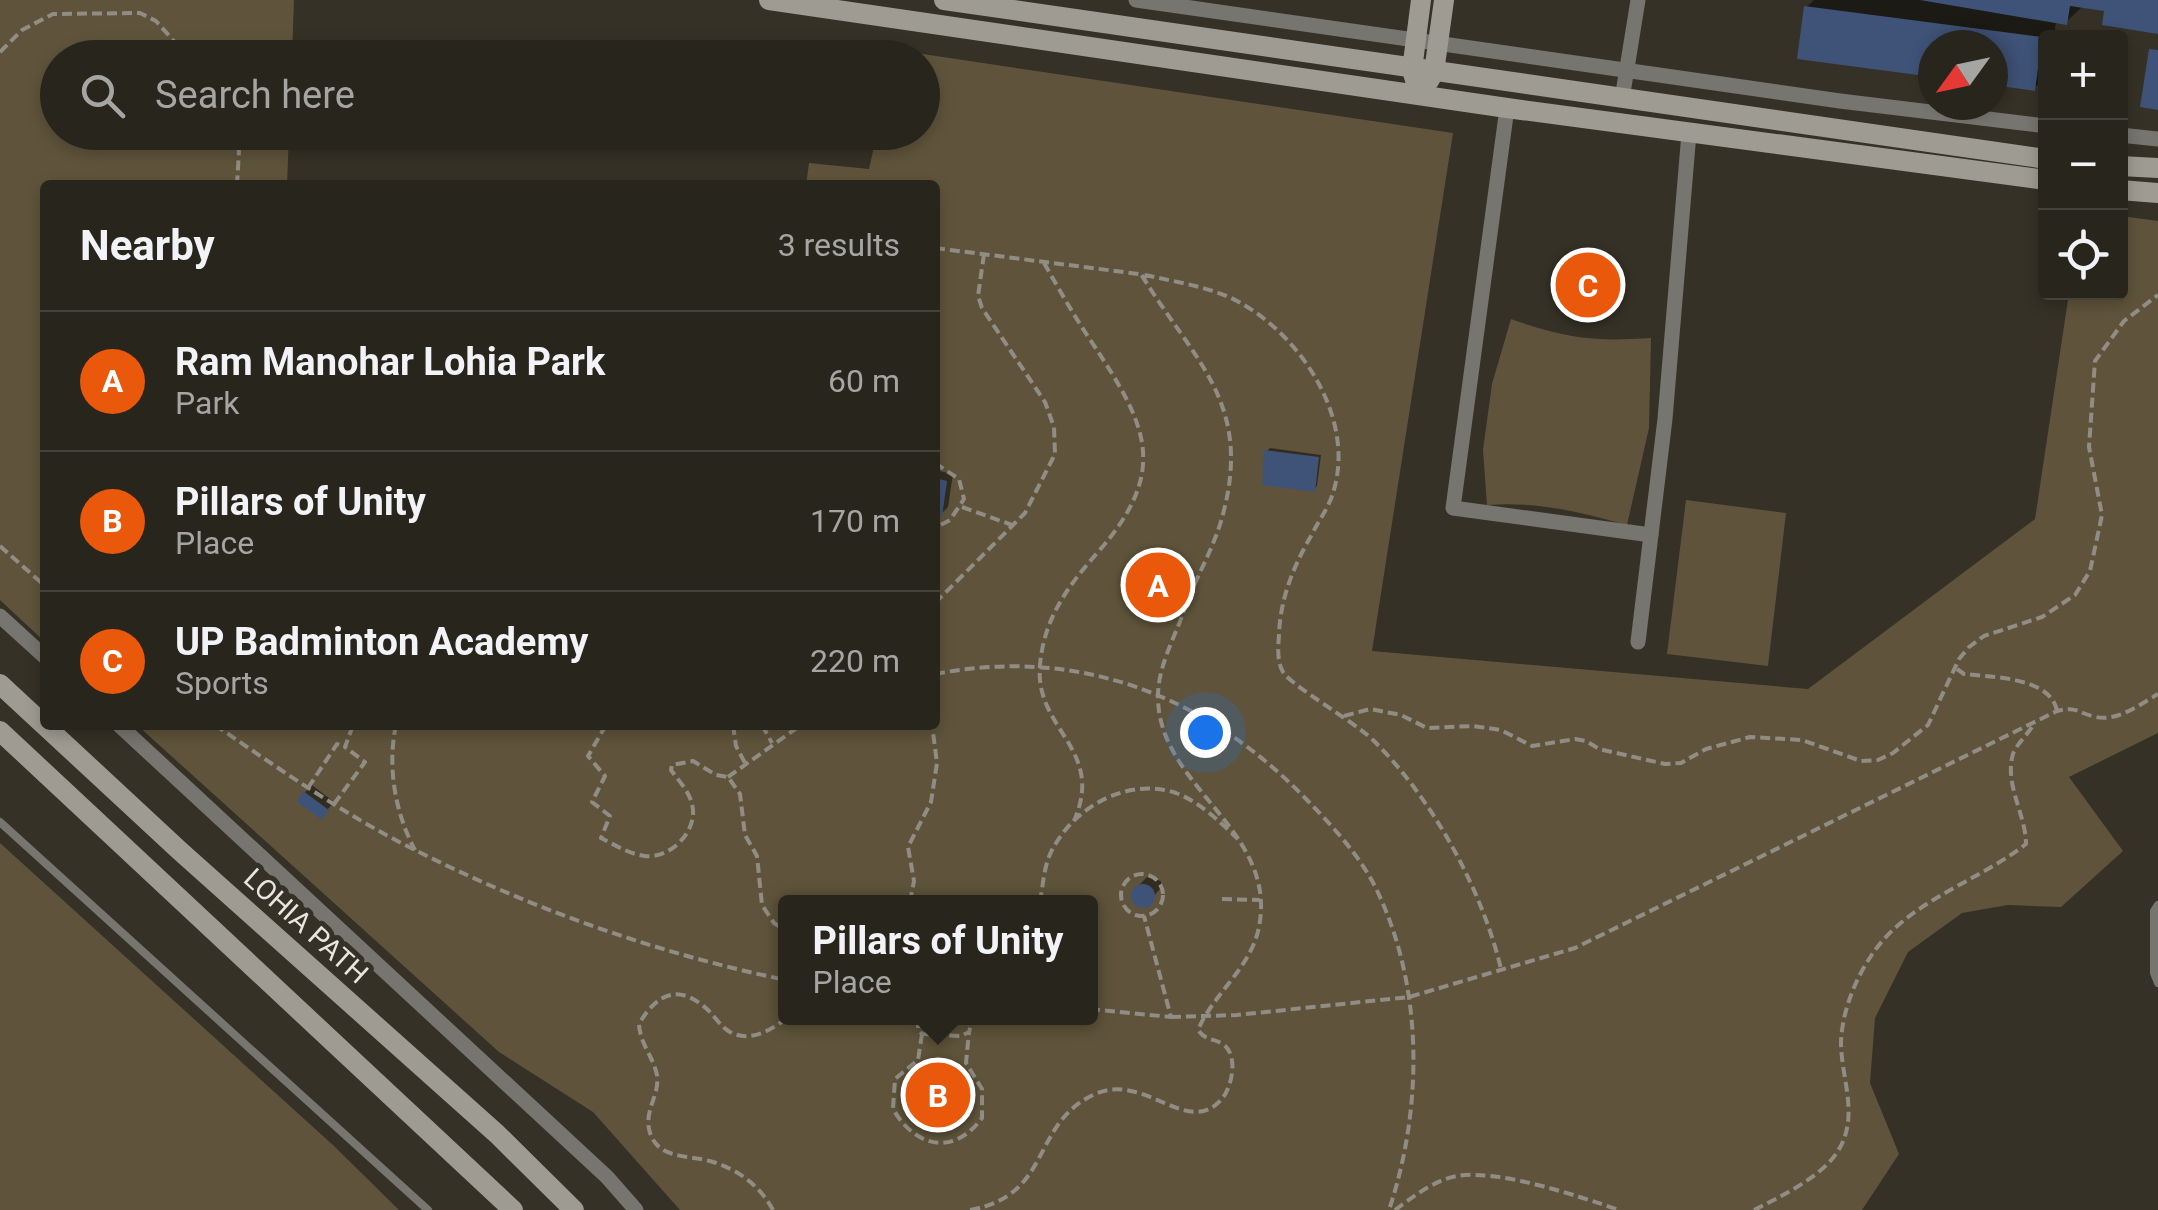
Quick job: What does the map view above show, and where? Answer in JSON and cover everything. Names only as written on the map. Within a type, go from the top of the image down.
[{"type":"street","points":[[769,0],[1420,96],[2038,179]]},
{"type":"street","points":[[944,0],[2038,158]]},
{"type":"street","points":[[1136,0],[2038,125]]},
{"type":"street","points":[[1420,96],[1412,70],[1421,0]]},
{"type":"street","points":[[1420,96],[1434,72],[1444,0]]},
{"type":"street","points":[[1622,99],[1638,0]]},
{"type":"street","points":[[1507,108],[1453,508],[1651,535]]},
{"type":"street","points":[[1638,642],[1665,418],[1690,133]]},
{"type":"street","points":[[2128,136],[2158,139]]},
{"type":"street","points":[[2128,166],[2158,168]]},
{"type":"street","points":[[2128,191],[2158,193]]},
{"type":"street","points":[[0,616],[40,652]]},
{"type":"street","name":"LOHIA PATH","points":[[0,684],[40,721]]},
{"type":"street","name":"LOHIA PATH","points":[[50,730],[497,1134],[574,1210]]},
{"type":"street","points":[[124,730],[607,1177],[636,1210]]},
{"type":"street","points":[[0,731],[513,1210]]},
{"type":"lane","points":[[0,822],[428,1210]]},
{"type":"lane","points":[[2158,905],[2154,912],[2158,984]]},
{"type":"path","points":[[0,52],[22,30],[53,14],[140,14],[156,21],[173,40]]},
{"type":"path","points":[[238,150],[238,180]]},
{"type":"path","points":[[940,249],[1141,274],[1202,288],[1254,312],[1302,357],[1330,411],[1338,441],[1339,473],[1332,498],[1296,565],[1280,607],[1281,669],[1289,681],[1374,740],[1399,770],[1449,844],[1494,936],[1501,970]]},
{"type":"path","points":[[940,598],[1025,513],[1055,454],[1054,427],[1032,379],[982,308],[978,296],[984,254]]},
{"type":"path","points":[[1044,262],[1126,395],[1138,421],[1144,462],[1128,514],[1059,600],[1043,638],[1039,669],[1049,710],[1079,758],[1082,770],[1082,795],[1074,821]]},
{"type":"path","points":[[970,1210],[992,1205],[1015,1191],[1038,1165],[1051,1132],[1064,1115],[1102,1090],[1136,1090],[1191,1112],[1218,1104],[1227,1091],[1232,1065],[1222,1043],[1210,1041],[1198,1030],[1246,960],[1259,929],[1260,900],[1253,865],[1242,842],[1164,737],[1157,694],[1167,650],[1222,518],[1231,466],[1222,402],[1210,374],[1141,274]]},
{"type":"path","points":[[1344,716],[1370,708],[1401,715],[1427,728],[1473,726],[1501,730],[1532,746],[1575,739],[1600,750],[1666,764],[1750,737],[1802,740],[1861,760],[1878,760],[1928,725],[1969,648],[1984,636],[2042,617],[2075,595],[2090,571],[2102,515],[2089,447],[2095,361],[2124,321],[2158,295]]},
{"type":"path","points":[[940,466],[959,478],[964,498],[962,507],[940,525]]},
{"type":"path","points":[[962,507],[1012,526]]},
{"type":"path","points":[[0,546],[40,582]]},
{"type":"path","points":[[940,673],[994,666],[1039,669],[1096,675],[1157,694],[1231,732],[1296,788],[1326,820],[1379,894],[1393,931],[1409,997],[1411,1110],[1392,1210]]},
{"type":"path","points":[[1956,668],[1964,674],[2028,684],[2046,692],[2055,702],[2056,711]]},
{"type":"path","points":[[1098,1010],[1207,1017],[1409,997],[1501,970],[1574,948],[2056,711],[2073,707],[2102,719],[2128,712],[2158,694]]},
{"type":"path","points":[[1754,1210],[1807,1178],[1838,1151],[1851,1105],[1841,1038],[1852,991],[1882,940],[1930,903],[2026,844],[2026,824],[2014,790],[2013,754],[2035,723]]},
{"type":"path","points":[[222,730],[334,804],[414,850],[495,888],[601,928],[736,970],[778,978]]},
{"type":"path","points":[[345,748],[351,730]]},
{"type":"path","points":[[396,730],[394,777],[400,815],[414,850]]},
{"type":"path","points":[[603,730],[588,756],[605,776],[592,802],[610,816],[600,838],[650,857],[669,851],[683,840],[690,827],[693,805],[671,770],[672,764],[693,761],[716,775],[728,777],[740,794],[746,835],[757,856],[762,904],[778,926]]},
{"type":"path","points":[[734,730],[736,746],[745,763]]},
{"type":"path","points":[[765,730],[772,743]]},
{"type":"path","points":[[728,777],[793,730]]},
{"type":"path","points":[[911,895],[914,882],[908,847],[931,802],[938,764],[933,730]]},
{"type":"path","points":[[308,788],[337,744],[345,748],[364,762],[334,804]]},
{"type":"path","points":[[1042,895],[1053,847],[1074,821],[1098,802],[1124,790],[1154,789],[1178,794],[1242,842]]},
{"type":"path","points":[[1142,874],[1159,881],[1162,891],[1159,905],[1144,916],[1129,912],[1121,897],[1128,879],[1142,874]]},
{"type":"path","points":[[1222,900],[1260,900]]},
{"type":"path","points":[[1144,916],[1171,1017]]},
{"type":"path","points":[[772,1210],[761,1192],[742,1174],[703,1159],[672,1156],[652,1138],[648,1116],[656,1073],[640,1037],[639,1024],[654,1003],[672,994],[691,996],[727,1030],[740,1035],[767,1032],[778,1024]]},
{"type":"path","points":[[918,1025],[922,1034],[961,1036],[969,1032]]},
{"type":"path","points":[[942,1035],[943,1025]]},
{"type":"path","points":[[922,1034],[918,1060],[895,1079],[892,1109],[910,1132],[924,1140],[943,1143],[968,1133],[982,1118],[982,1089],[966,1063],[971,1025]]},
{"type":"path","points":[[1392,1210],[1438,1182],[1486,1174],[1619,1210]]},
{"type":"shaded area","points":[[0,0],[294,0],[293,40],[40,40],[40,150],[288,150],[287,180],[40,180],[40,637],[0,600]]},
{"type":"shaded area","points":[[940,57],[1453,133],[1372,651],[1808,689],[2035,519],[2068,300],[2128,300],[2128,217],[2158,221],[2158,733],[2069,777],[2123,851],[2061,907],[2008,905],[1962,913],[1908,952],[1875,1018],[1870,1083],[1899,1154],[1862,1210],[680,1210],[593,1112],[499,1052],[143,730],[940,730],[940,180],[807,180],[809,163],[869,169],[873,150],[940,150]]},
{"type":"shaded area","points":[[1511,319],[1580,337],[1651,338],[1649,428],[1627,525],[1541,506],[1487,505],[1483,450],[1492,384]]},
{"type":"shaded area","points":[[1686,500],[1786,513],[1768,666],[1667,654]]},
{"type":"shaded area","points":[[0,843],[334,1146],[399,1210],[0,1210]]},
{"type":"building","points":[[1920,0],[2158,0],[2158,34],[2102,25],[2104,11],[2070,6],[2067,25]]},
{"type":"building","points":[[1804,6],[1988,30],[1918,30],[1918,75],[1797,59]]},
{"type":"building","points":[[2008,33],[2038,36],[2035,91],[2008,87]]},
{"type":"building","points":[[2149,49],[2158,50],[2158,110],[2140,107]]},
{"type":"building","points":[[1264,450],[1319,457],[1315,492],[1262,485]]},
{"type":"building","points":[[940,479],[947,481],[940,517]]},
{"type":"building","points":[[303,791],[329,810],[322,820],[297,802]]},
{"type":"building","points":[[1138,884],[1148,884],[1155,896],[1148,908],[1138,908],[1131,901],[1131,891]]},
{"type":"place","name":"UP Badminton Academy","points":[[1588,285]]},
{"type":"place","name":"Ram Manohar Lohia Park","points":[[1158,585]]},
{"type":"place","name":"Pillars of Unity","points":[[938,1095]]}]
